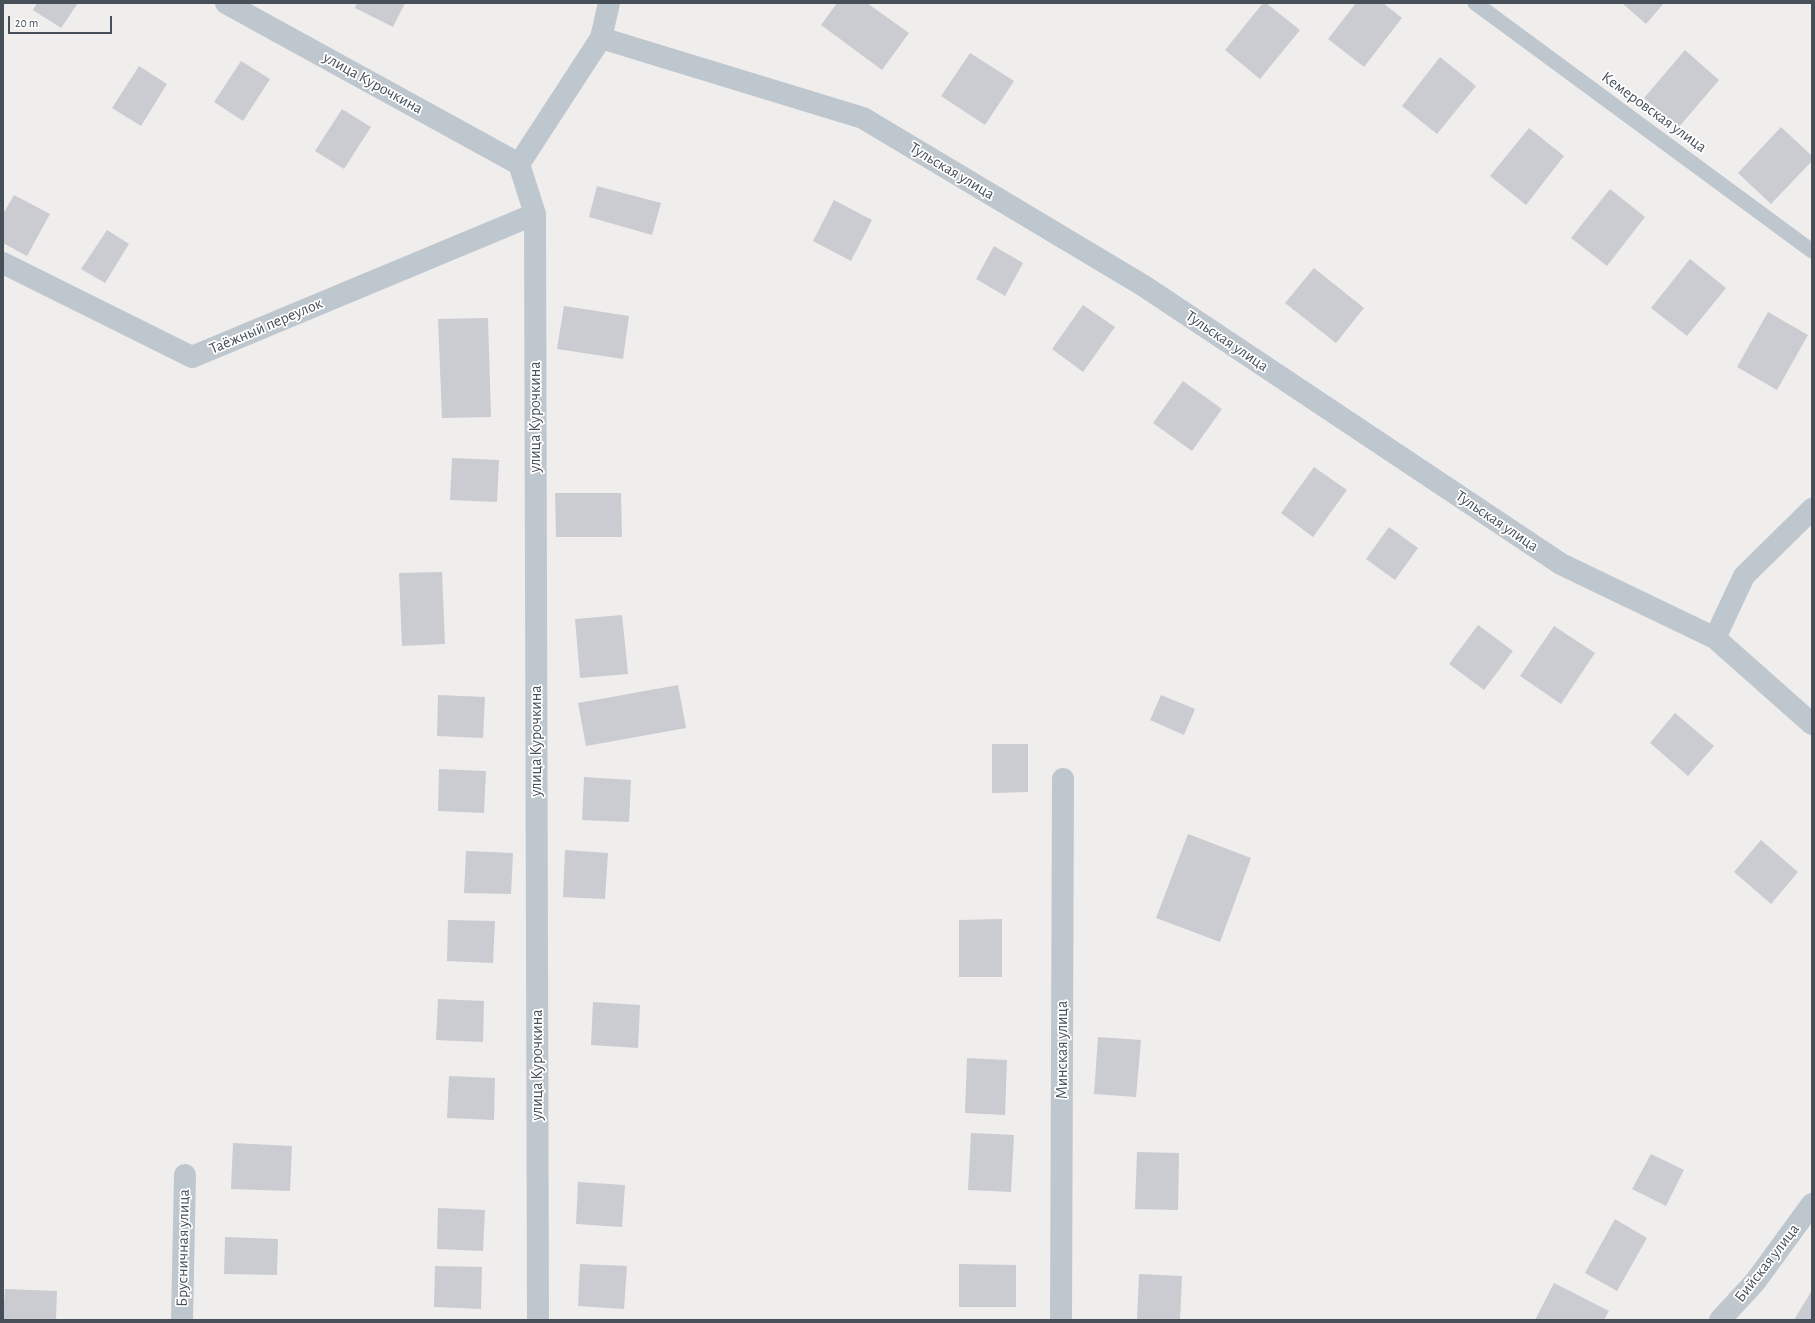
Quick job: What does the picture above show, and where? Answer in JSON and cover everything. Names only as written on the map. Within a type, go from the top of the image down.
[{"type":"street","name":"улица Курочкина","points":[[226,3],[519,164],[535,214],[538,1320]]},
{"type":"street","points":[[519,164],[601,38],[609,3]]},
{"type":"street","name":"Тульская улица","points":[[601,38],[863,118],[1144,286],[1561,564],[1715,638],[1812,724]]},
{"type":"street","name":"Таёжный переулок","points":[[3,263],[192,357],[535,214]]},
{"type":"street","points":[[1715,638],[1744,576],[1812,509]]},
{"type":"street","name":"Минская улица","points":[[1061,1320],[1063,779]]},
{"type":"street","name":"Брусничная улица","points":[[182,1320],[185,1175]]},
{"type":"street","name":"Бийская улица","points":[[1720,1320],[1755,1282],[1812,1204]]},
{"type":"lane","name":"Кемеровская улица","points":[[1475,3],[1812,251]]},
{"type":"building","points":[[37,3],[78,3],[61,28],[33,10]]},
{"type":"building","points":[[357,3],[405,3],[393,27],[355,8]]},
{"type":"building","points":[[837,3],[867,3],[909,33],[882,70],[821,25]]},
{"type":"building","points":[[1263,3],[1266,3],[1300,30],[1260,79],[1225,50]]},
{"type":"building","points":[[1356,3],[1383,3],[1402,18],[1364,67],[1328,39]]},
{"type":"building","points":[[1622,3],[1664,3],[1646,24]]},
{"type":"building","points":[[1685,50],[1719,80],[1679,127],[1644,98]]},
{"type":"building","points":[[970,53],[1014,81],[985,125],[941,96]]},
{"type":"building","points":[[1440,57],[1476,86],[1437,134],[1402,106]]},
{"type":"building","points":[[241,61],[270,79],[243,121],[214,102]]},
{"type":"building","points":[[139,66],[167,84],[141,126],[112,108]]},
{"type":"building","points":[[342,109],[371,127],[344,169],[315,151]]},
{"type":"building","points":[[1781,127],[1812,156],[1812,161],[1771,204],[1738,173]]},
{"type":"building","points":[[1529,128],[1564,156],[1526,205],[1490,176]]},
{"type":"building","points":[[597,186],[661,203],[652,235],[589,217]]},
{"type":"building","points":[[1610,189],[1645,217],[1607,266],[1571,238]]},
{"type":"building","points":[[14,195],[50,214],[27,256],[3,243],[3,214]]},
{"type":"building","points":[[834,200],[872,220],[851,261],[813,241]]},
{"type":"building","points":[[107,230],[129,244],[105,283],[81,269]]},
{"type":"building","points":[[994,246],[1023,263],[1005,296],[976,279]]},
{"type":"building","points":[[1690,259],[1726,288],[1687,336],[1651,308]]},
{"type":"building","points":[[1314,268],[1364,308],[1336,343],[1285,303]]},
{"type":"building","points":[[1083,305],[1115,327],[1083,372],[1052,349]]},
{"type":"building","points":[[564,306],[629,316],[623,359],[557,349]]},
{"type":"building","points":[[1768,312],[1808,335],[1777,390],[1737,367]]},
{"type":"building","points":[[488,318],[491,417],[442,418],[438,319]]},
{"type":"building","points":[[1183,381],[1222,409],[1192,451],[1153,423]]},
{"type":"building","points":[[452,458],[499,460],[497,502],[450,500]]},
{"type":"building","points":[[1314,467],[1347,490],[1313,537],[1281,513]]},
{"type":"building","points":[[555,493],[621,493],[622,537],[556,537]]},
{"type":"building","points":[[1389,527],[1418,548],[1395,580],[1366,559]]},
{"type":"building","points":[[442,572],[445,644],[402,646],[399,573]]},
{"type":"building","points":[[622,615],[628,674],[580,678],[575,619]]},
{"type":"building","points":[[1478,625],[1513,651],[1484,690],[1449,664]]},
{"type":"building","points":[[1554,626],[1595,653],[1561,704],[1520,676]]},
{"type":"building","points":[[678,685],[686,728],[586,746],[578,703]]},
{"type":"building","points":[[438,695],[485,697],[483,738],[437,736]]},
{"type":"building","points":[[1161,695],[1195,709],[1184,735],[1150,720]]},
{"type":"building","points":[[1675,713],[1714,746],[1688,776],[1650,743]]},
{"type":"building","points":[[992,744],[1028,744],[1028,792],[992,793]]},
{"type":"building","points":[[439,769],[486,771],[484,813],[438,811]]},
{"type":"building","points":[[584,777],[631,780],[629,822],[582,820]]},
{"type":"building","points":[[1188,834],[1251,858],[1220,942],[1156,918]]},
{"type":"building","points":[[1761,840],[1798,872],[1771,904],[1734,872]]},
{"type":"building","points":[[565,850],[608,853],[605,899],[563,897]]},
{"type":"building","points":[[466,851],[513,853],[511,894],[464,893]]},
{"type":"building","points":[[1002,919],[1002,977],[959,977],[959,920]]},
{"type":"building","points":[[448,920],[495,921],[493,963],[447,961]]},
{"type":"building","points":[[438,999],[484,1001],[483,1042],[436,1040]]},
{"type":"building","points":[[593,1002],[640,1005],[638,1048],[591,1045]]},
{"type":"building","points":[[1098,1037],[1141,1040],[1136,1097],[1094,1094]]},
{"type":"building","points":[[967,1058],[1007,1060],[1005,1115],[965,1113]]},
{"type":"building","points":[[449,1076],[495,1078],[494,1120],[447,1118]]},
{"type":"building","points":[[971,1133],[1014,1135],[1011,1192],[968,1190]]},
{"type":"building","points":[[233,1143],[292,1146],[290,1191],[231,1189]]},
{"type":"building","points":[[1137,1152],[1179,1153],[1178,1210],[1135,1209]]},
{"type":"building","points":[[1651,1154],[1684,1170],[1666,1206],[1632,1189]]},
{"type":"building","points":[[578,1182],[625,1185],[622,1227],[576,1224]]},
{"type":"building","points":[[438,1208],[485,1210],[483,1251],[437,1249]]},
{"type":"building","points":[[1615,1219],[1647,1238],[1617,1291],[1585,1273]]},
{"type":"building","points":[[225,1237],[278,1239],[277,1275],[224,1274]]},
{"type":"building","points":[[580,1264],[627,1266],[624,1309],[578,1306]]},
{"type":"building","points":[[959,1264],[1016,1265],[1016,1307],[959,1307]]},
{"type":"building","points":[[435,1266],[482,1267],[481,1309],[434,1307]]},
{"type":"building","points":[[1139,1274],[1182,1276],[1180,1320],[1137,1320]]},
{"type":"building","points":[[1554,1283],[1609,1311],[1604,1320],[1535,1320]]},
{"type":"building","points":[[5,1289],[57,1291],[56,1320],[3,1320]]},
{"type":"building","points":[[1812,1290],[1812,1320],[1794,1320]]}]
